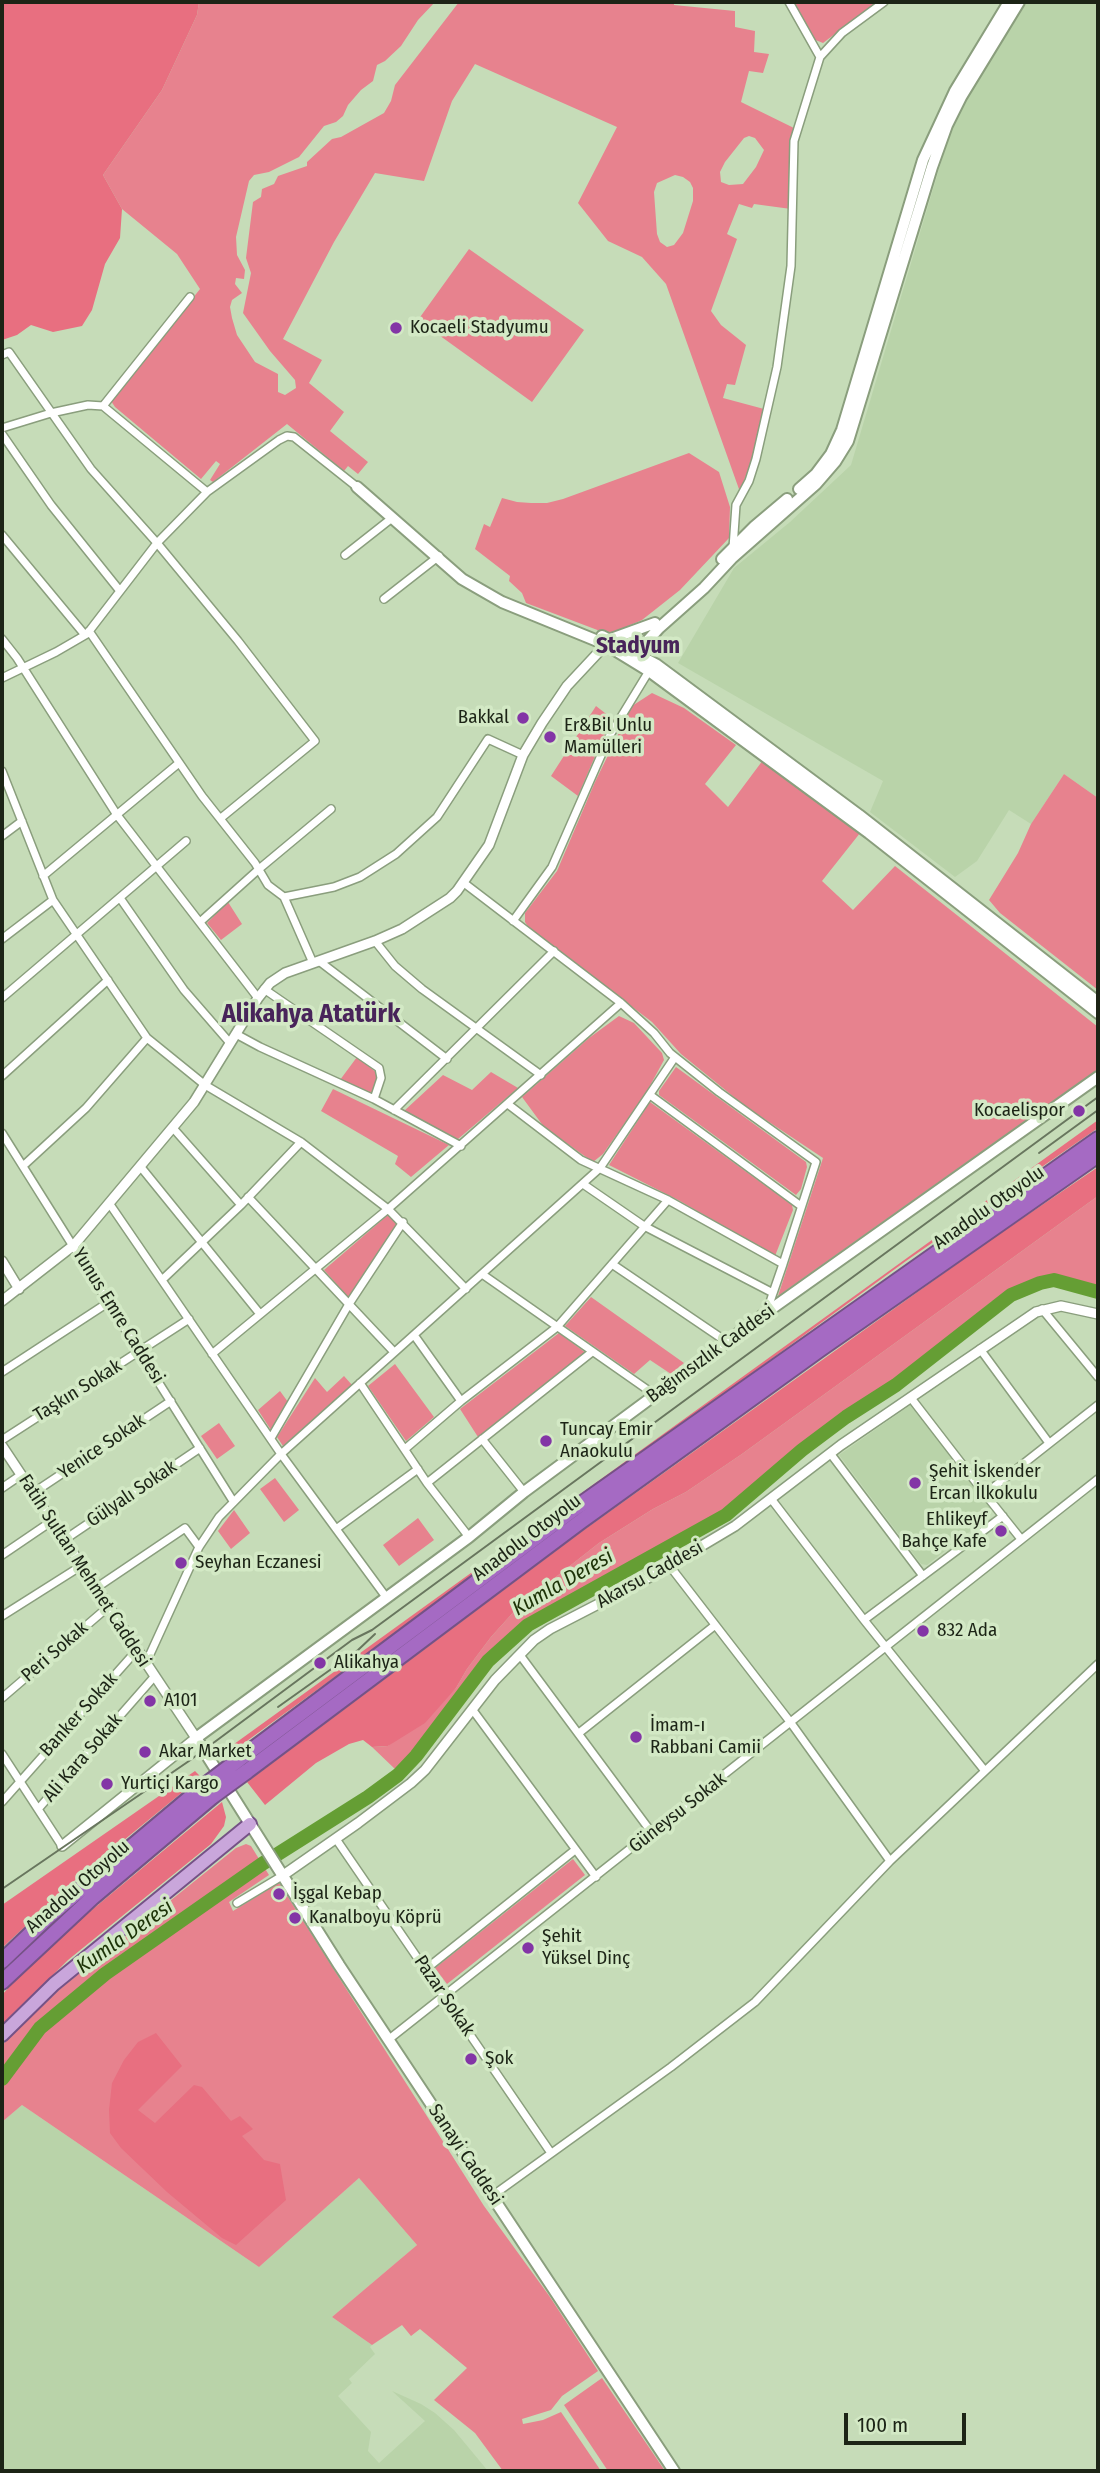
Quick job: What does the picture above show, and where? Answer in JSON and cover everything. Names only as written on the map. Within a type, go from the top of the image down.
[{"type":"highway","name":"Anadolu Otoyolu","points":[[2,1961],[56,1910],[574,1509],[1098,1139]]},
{"type":"highway","name":"Anadolu Otoyolu","points":[[241,1766],[819,1350],[1098,1155]]},
{"type":"highway","name":"Anadolu Otoyolu","points":[[2,1982],[208,1791]]},
{"type":"main road","points":[[631,656],[703,580],[816,474],[831,454],[842,430],[923,160],[955,91],[1009,2]]},
{"type":"main road","points":[[734,552],[816,484],[835,462],[848,441],[947,125],[1019,2]]},
{"type":"main road","points":[[358,486],[392,518],[464,574],[505,598],[608,642],[653,668],[1098,1002]]},
{"type":"main road","points":[[358,486],[438,556]]},
{"type":"main road","points":[[608,642],[657,626]]},
{"type":"main road","points":[[653,668],[652,649],[657,626]]},
{"type":"main road","points":[[856,819],[1098,1013]]},
{"type":"main road","name":"Bağımsızlık Caddesi","points":[[196,1738],[469,1537],[524,1492],[767,1312],[1098,1077]]},
{"type":"main road","name":"Fatih Sultan Mehmet Caddesi","points":[[196,1738],[258,1838]]},
{"type":"main road","points":[[2,2035],[54,1984],[250,1824]]},
{"type":"main road","name":"Sanayi Caddesi","points":[[258,1838],[388,2040],[674,2471]]},
{"type":"street","points":[[789,2],[820,57]]},
{"type":"street","points":[[734,552],[736,505],[749,481],[756,459],[786,317],[791,266],[794,141],[820,57],[842,33],[884,2]]},
{"type":"street","points":[[103,406],[190,297]]},
{"type":"street","points":[[2,355],[9,352],[91,469],[158,543],[315,741],[220,818]]},
{"type":"street","points":[[2,428],[51,413],[88,405],[103,406],[207,492]]},
{"type":"street","points":[[2,434],[51,505],[120,591]]},
{"type":"street","points":[[2,678],[87,633],[158,543],[207,492],[287,436],[294,437],[358,486]]},
{"type":"street","points":[[345,555],[392,518]]},
{"type":"street","points":[[2,535],[87,633],[268,885],[284,897],[316,962],[447,1059]]},
{"type":"street","points":[[384,599],[438,556]]},
{"type":"street","points":[[2,639],[117,815],[258,998]]},
{"type":"street","points":[[2,1301],[74,1245],[173,1128],[205,1085],[264,989],[285,973],[374,942],[423,916],[450,898],[464,883],[489,845],[523,755],[559,697],[608,642]]},
{"type":"street","points":[[513,921],[552,867],[610,736],[653,668]]},
{"type":"street","points":[[284,897],[334,887],[360,877],[396,854],[437,817],[488,739],[523,755]]},
{"type":"street","points":[[43,876],[179,763]]},
{"type":"street","points":[[2,771],[53,900],[148,1038],[205,1085],[301,1142],[388,1209],[466,1289]]},
{"type":"street","points":[[200,922],[331,810]]},
{"type":"street","points":[[2,836],[22,821]]},
{"type":"street","points":[[2,998],[186,841]]},
{"type":"street","points":[[464,883],[621,1003],[654,1033],[675,1057],[762,1125],[816,1162],[767,1312]]},
{"type":"street","points":[[120,898],[184,990],[230,1043]]},
{"type":"street","points":[[2,939],[53,900]]},
{"type":"street","points":[[374,942],[402,972],[476,1030],[541,1075]]},
{"type":"street","points":[[394,1110],[554,951]]},
{"type":"street","points":[[2,1076],[108,980]]},
{"type":"street","points":[[264,989],[379,1068],[381,1078],[374,1099]]},
{"type":"street","points":[[212,1354],[388,1209],[509,1105],[621,1003]]},
{"type":"street","points":[[236,1034],[374,1099],[461,1146]]},
{"type":"street","points":[[23,1166],[50,1144],[86,1108],[148,1038]]},
{"type":"street","points":[[146,1663],[199,1547],[219,1517],[281,1454],[600,1168],[675,1057]]},
{"type":"street","points":[[650,1095],[802,1206]]},
{"type":"street","points":[[509,1105],[581,1160],[668,1200],[783,1264]]},
{"type":"street","points":[[173,1128],[241,1205]]},
{"type":"street","name":"Yunus Emre Caddesi","points":[[2,1133],[233,1501]]},
{"type":"street","points":[[163,1279],[241,1205],[301,1142]]},
{"type":"street","points":[[140,1166],[260,1314]]},
{"type":"street","points":[[583,1184],[644,1226],[773,1293]]},
{"type":"street","points":[[248,1197],[394,1352]]},
{"type":"street","points":[[405,1449],[557,1326],[668,1200]]},
{"type":"street","points":[[109,1203],[281,1454],[386,1597]]},
{"type":"street","points":[[271,1438],[349,1304],[403,1222]]},
{"type":"street","points":[[2,1261],[19,1289]]},
{"type":"street","points":[[612,1264],[727,1342]]},
{"type":"street","points":[[482,1274],[655,1395]]},
{"type":"street","points":[[2,1372],[109,1302]]},
{"type":"street","points":[[1042,1309],[1060,1306],[1098,1314]]},
{"type":"street","points":[[1042,1309],[1098,1377]]},
{"type":"street","name":"Akarsu Caddesi","points":[[237,1903],[280,1872],[336,1839],[418,1776],[520,1655],[550,1629],[735,1526],[830,1453],[1042,1309]]},
{"type":"street","name":"Taşkın Sokak","points":[[2,1440],[189,1319]]},
{"type":"street","points":[[414,1335],[461,1401]]},
{"type":"street","points":[[980,1349],[1049,1443]]},
{"type":"street","points":[[427,1483],[592,1352]]},
{"type":"street","points":[[360,1383],[427,1483],[469,1537]]},
{"type":"street","points":[[911,1398],[1021,1539]]},
{"type":"street","name":"Yenice Sokak","points":[[33,1493],[171,1401]]},
{"type":"street","points":[[985,1494],[1098,1405]]},
{"type":"street","points":[[482,1439],[524,1492]]},
{"type":"street","name":"Fatih Sultan Mehmet Caddesi","points":[[2,1446],[196,1738]]},
{"type":"street","name":"Gülyalı Sokak","points":[[64,1540],[200,1448]]},
{"type":"street","points":[[830,1453],[923,1576]]},
{"type":"street","points":[[336,1529],[418,1469]]},
{"type":"street","points":[[2,1488],[21,1475]]},
{"type":"street","name":"Güneysu Sokak","points":[[388,2040],[1098,1479]]},
{"type":"street","points":[[772,1500],[884,1646],[985,1770]]},
{"type":"street","points":[[864,1620],[1003,1516]]},
{"type":"street","points":[[2,1555],[52,1521]]},
{"type":"street","points":[[96,1588],[185,1528],[199,1547]]},
{"type":"street","points":[[669,1565],[791,1723],[890,1861]]},
{"type":"street","points":[[2,1616],[81,1566]]},
{"type":"street","name":"Peri Sokak","points":[[2,1698],[108,1607]]},
{"type":"street","points":[[579,1733],[714,1626]]},
{"type":"street","name":"Banker Sokak","points":[[2,1802],[137,1650]]},
{"type":"street","points":[[520,1655],[652,1833]]},
{"type":"street","points":[[492,2196],[671,2067],[755,2002],[890,1861],[1098,1664]]},
{"type":"street","name":"Ali Kara Sokak","points":[[39,1808],[154,1677]]},
{"type":"street","points":[[472,1709],[596,1877]]},
{"type":"street","points":[[2,1754],[62,1846],[196,1738]]},
{"type":"street","name":"Pazar Sokak","points":[[336,1839],[551,2153]]},
{"type":"street","points":[[426,1969],[575,1850]]},
{"type":"shaded area","points":[[2,2],[199,2],[197,15],[162,90],[103,175],[122,209],[120,238],[105,264],[92,310],[82,326],[53,332],[31,325],[17,335],[2,340]]},
{"type":"shaded area","points":[[199,2],[435,2],[418,20],[401,46],[377,65],[373,81],[348,105],[343,116],[324,126],[299,157],[269,172],[254,175],[249,181],[236,237],[237,255],[245,270],[244,279],[236,278],[235,284],[242,293],[232,300],[230,307],[237,335],[255,362],[278,374],[278,392],[285,395],[296,388],[295,380],[243,313],[251,273],[246,258],[253,202],[261,197],[262,189],[274,184],[278,176],[307,166],[307,162],[332,139],[341,137],[384,113],[391,101],[395,85],[459,2],[674,2],[674,5],[735,11],[735,27],[755,31],[754,52],[769,54],[763,73],[749,71],[741,102],[796,129],[791,209],[754,204],[752,208],[739,204],[727,234],[737,239],[711,311],[721,325],[746,345],[735,385],[727,384],[723,398],[764,409],[756,447],[740,492],[666,284],[642,257],[608,241],[578,203],[617,127],[475,64],[452,101],[424,181],[375,173],[334,242],[283,339],[322,360],[309,383],[344,412],[330,431],[368,462],[358,474],[348,466],[344,471],[287,424],[213,482],[210,480],[220,464],[216,461],[201,479],[115,407],[111,401],[200,289],[177,254],[122,209],[103,175],[162,90],[197,15]],"holes":[[[744,138],[755,138],[764,150],[756,167],[743,184],[729,185],[721,182],[720,172],[725,162]],[[675,175],[690,182],[693,201],[683,233],[674,245],[667,247],[660,242],[657,234],[654,192],[657,183]]]},
{"type":"shaded area","points":[[793,2],[877,2],[823,43],[813,39]]},
{"type":"shaded area","points":[[1027,2],[1098,2],[1098,798],[1064,774],[1031,824],[1009,810],[977,861],[955,877],[870,812],[883,781],[678,663],[734,568],[790,522],[851,465],[953,122]]},
{"type":"shaded area","name":"Kocaeli Stadyumu","points":[[469,249],[584,330],[532,402],[418,320]]},
{"type":"shaded area","points":[[689,453],[719,472],[730,507],[729,538],[680,590],[642,620],[608,634],[526,603],[522,593],[509,581],[510,576],[475,549],[484,524],[490,527],[502,498],[517,502],[547,503]]},
{"type":"shaded area","points":[[652,693],[684,708],[736,745],[705,784],[728,807],[766,756],[864,828],[822,881],[853,910],[895,866],[1098,1027],[1098,1069],[778,1296],[823,1158],[745,1106],[681,1054],[652,1022],[529,928],[525,922],[525,913],[557,871],[595,782],[632,706]]},
{"type":"shaded area","points":[[596,706],[614,720],[578,796],[551,776]]},
{"type":"shaded area","points":[[1064,774],[1098,798],[1098,990],[1000,913],[989,900],[1018,853],[1031,824]]},
{"type":"shaded area","points":[[228,902],[242,924],[221,940],[207,923]]},
{"type":"shaded area","points":[[619,1016],[634,1023],[662,1053],[664,1060],[646,1093],[603,1154],[593,1162],[544,1127],[522,1097],[589,1038]]},
{"type":"shaded area","points":[[357,1057],[377,1073],[375,1090],[371,1093],[340,1080]]},
{"type":"shaded area","points":[[676,1067],[806,1162],[801,1189],[796,1195],[659,1095]]},
{"type":"shaded area","points":[[491,1072],[518,1088],[458,1139],[404,1111],[443,1075],[472,1090]]},
{"type":"shaded area","points":[[333,1089],[449,1145],[411,1177],[395,1164],[398,1156],[321,1111]]},
{"type":"shaded area","points":[[650,1102],[792,1205],[793,1210],[775,1256],[680,1201],[609,1165]]},
{"type":"shaded area","points":[[1098,1120],[1098,1128],[906,1261],[229,1754],[230,1747]]},
{"type":"shaded area","points":[[1098,1167],[1098,1196],[742,1454],[686,1492],[599,1543],[519,1606],[491,1637],[456,1688],[425,1723],[388,1746],[372,1747],[363,1740],[349,1744],[316,1763],[265,1805],[247,1782],[581,1532],[989,1241]]},
{"type":"shaded area","points":[[1098,1196],[1098,1288],[1068,1278],[1052,1277],[1033,1281],[991,1302],[927,1356],[806,1442],[719,1515],[531,1618],[509,1634],[476,1666],[409,1756],[395,1769],[372,1747],[388,1746],[456,1688],[491,1637],[519,1606],[599,1543],[686,1492],[742,1454]]},
{"type":"shaded area","points":[[389,1214],[398,1224],[349,1298],[324,1270]]},
{"type":"shaded area","points":[[591,1297],[684,1363],[671,1374],[650,1360],[634,1374],[565,1326]]},
{"type":"shaded area","points":[[559,1333],[586,1353],[478,1437],[460,1409]]},
{"type":"shaded area","points":[[395,1364],[434,1417],[406,1441],[368,1386]]},
{"type":"shaded area","points":[[344,1376],[352,1385],[283,1446],[277,1437],[315,1378],[327,1392]]},
{"type":"shaded area","points":[[280,1391],[288,1402],[271,1430],[258,1410]]},
{"type":"shaded area","name":"Şehit İskender Ercan İlkokulu","points":[[912,1404],[992,1510],[991,1515],[927,1565],[921,1564],[839,1455]]},
{"type":"shaded area","points":[[219,1423],[235,1446],[217,1459],[201,1436]]},
{"type":"shaded area","points":[[275,1478],[299,1510],[284,1522],[260,1489]]},
{"type":"shaded area","points":[[234,1510],[250,1533],[231,1549],[218,1531]]},
{"type":"shaded area","points":[[418,1518],[434,1540],[399,1566],[383,1545]]},
{"type":"shaded area","points":[[195,1771],[201,1777],[74,1881],[2,1948],[2,1905]]},
{"type":"shaded area","points":[[222,1802],[226,1817],[224,1826],[211,1844],[68,1960],[2,2026],[2,1995],[18,1977],[70,1928]]},
{"type":"shaded area","points":[[246,1844],[251,1846],[269,1875],[229,1902],[233,1911],[279,1883],[484,2206],[550,2297],[598,2371],[562,2396],[551,2410],[522,2419],[523,2424],[543,2420],[561,2412],[601,2471],[503,2471],[475,2433],[434,2400],[467,2368],[420,2329],[411,2336],[402,2325],[372,2345],[332,2317],[417,2245],[359,2178],[259,2267],[22,2105],[2,2122],[2,2045],[60,1989],[236,1848]]},
{"type":"shaded area","points":[[573,1859],[585,1875],[447,1984],[435,1968]]},
{"type":"shaded area","points":[[156,2033],[182,2066],[138,2110],[155,2123],[194,2085],[202,2087],[231,2121],[240,2116],[253,2129],[242,2136],[264,2160],[280,2164],[286,2200],[236,2245],[222,2238],[167,2192],[121,2148],[110,2133],[112,2083],[124,2060],[138,2042]]},
{"type":"shaded area","points":[[22,2105],[259,2267],[359,2178],[417,2245],[332,2317],[372,2345],[370,2347],[375,2354],[349,2379],[352,2383],[338,2396],[371,2432],[368,2451],[379,2463],[425,2421],[392,2391],[435,2413],[454,2430],[488,2471],[2,2471],[2,2122]]},
{"type":"shaded area","points":[[602,2378],[665,2471],[608,2471],[564,2405]]},
{"type":"waterway","name":"Kumla Deresi","points":[[2,2079],[40,2028],[105,1974],[262,1864],[398,1775],[416,1756],[488,1661],[528,1625],[726,1515],[802,1450],[846,1417],[896,1385],[1011,1295],[1054,1280],[1098,1292]]},
{"type":"tram line","points":[[2,1889],[189,1761],[352,1640],[372,1630],[1098,1097]]},
{"type":"tram line","points":[[1039,1153],[1098,1110]]},
{"type":"tram line","points":[[278,1707],[358,1650],[375,1634]]},
{"type":"place","name":"Kocaeli Stadyumu","points":[[396,328]]},
{"type":"place","name":"Bakkal","points":[[523,718]]},
{"type":"place","name":"Er&Bil Unlu Mamülleri","points":[[550,737]]},
{"type":"place","name":"Kocaelispor","points":[[1079,1111]]},
{"type":"place","name":"Tuncay Emir Anaokulu","points":[[546,1441]]},
{"type":"place","name":"Şehit İskender Ercan İlkokulu","points":[[915,1483]]},
{"type":"place","name":"Ehlikeyf Bahçe Kafe","points":[[1001,1531]]},
{"type":"place","name":"Seyhan Eczanesi","points":[[181,1563]]},
{"type":"place","name":"832 Ada","points":[[923,1631]]},
{"type":"place","name":"Alikahya","points":[[320,1663]]},
{"type":"place","name":"A101","points":[[150,1701]]},
{"type":"place","name":"İmam-ı Rabbani Camii","points":[[636,1737]]},
{"type":"place","name":"Akar Market","points":[[145,1752]]},
{"type":"place","name":"Yurtiçi Kargo","points":[[107,1784]]},
{"type":"place","name":"İşgal Kebap","points":[[279,1894]]},
{"type":"place","name":"Kanalboyu Köprü","points":[[295,1918]]},
{"type":"place","name":"Şehit Yüksel Dinç","points":[[528,1948]]},
{"type":"place","name":"Şok","points":[[471,2059]]},
{"type":"district","name":"Stadyum","points":[[638,647]]},
{"type":"district","name":"Alikahya Atatürk","points":[[311,1015]]}]
